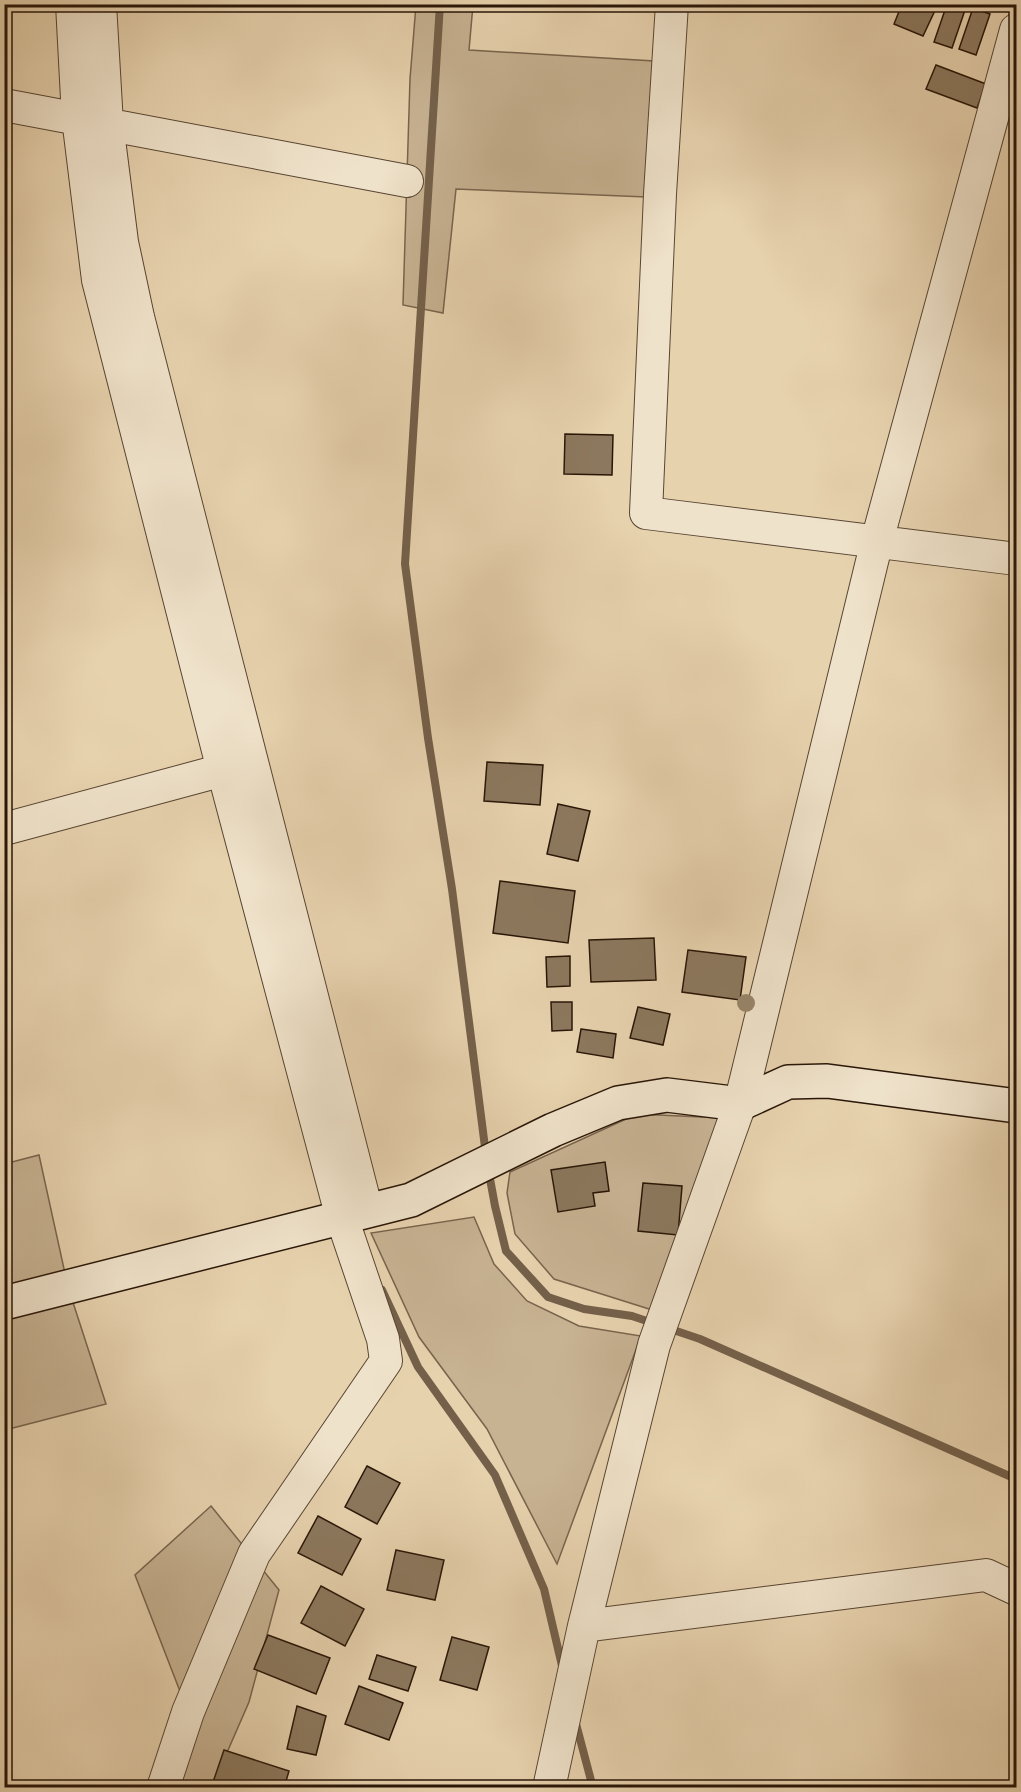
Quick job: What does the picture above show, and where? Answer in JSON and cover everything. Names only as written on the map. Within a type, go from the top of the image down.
[{"type":"street","points":[[72,4],[93,121],[138,317],[354,1215],[386,1361],[254,1554],[188,1712],[163,1788]]},
{"type":"street","points":[[100,4],[93,121],[98,280],[223,771],[354,1215]]},
{"type":"street","points":[[672,4],[660,194],[646,513],[1017,559]]},
{"type":"street","points":[[549,1788],[584,1626],[654,1345],[740,1104],[877,541],[1017,30]]},
{"type":"street","points":[[4,105],[407,181]]},
{"type":"street","points":[[4,828],[223,771]]},
{"type":"street","points":[[4,1303],[411,1200],[553,1130],[618,1103],[667,1095],[740,1104],[788,1082],[827,1081],[1017,1106]]},
{"type":"street","points":[[584,1626],[986,1575],[1017,1589]]},
{"type":"shaded area","points":[[416,5],[473,5],[469,50],[654,61],[646,197],[456,189],[443,313],[403,305],[410,79]]},
{"type":"shaded area","points":[[637,1114],[723,1118],[665,1314],[554,1279],[515,1234],[507,1193],[510,1172]]},
{"type":"shaded area","points":[[39,1155],[68,1287],[106,1404],[5,1430],[4,1164]]},
{"type":"shaded area","points":[[474,1217],[494,1264],[527,1301],[579,1326],[641,1336],[557,1564],[487,1429],[419,1337],[371,1233]]},
{"type":"shaded area","points":[[211,1506],[279,1590],[249,1702],[212,1787],[169,1787],[188,1712],[135,1575]]},
{"type":"building","points":[[902,4],[938,4],[923,36],[894,24]]},
{"type":"building","points":[[947,4],[966,7],[952,48],[934,42]]},
{"type":"building","points":[[973,8],[990,14],[976,55],[959,49]]},
{"type":"building","points":[[936,65],[986,84],[977,108],[926,89]]},
{"type":"building","points":[[565,434],[613,435],[612,475],[564,474]]},
{"type":"building","points":[[487,762],[543,765],[540,805],[484,801]]},
{"type":"building","points":[[558,804],[590,811],[578,861],[547,854]]},
{"type":"building","points":[[500,881],[575,891],[568,943],[493,933]]},
{"type":"building","points":[[654,938],[656,980],[591,982],[589,940]]},
{"type":"building","points":[[688,950],[746,957],[740,1000],[682,992]]},
{"type":"building","points":[[570,956],[570,986],[547,987],[546,957]]},
{"type":"building","points":[[551,1002],[572,1002],[572,1030],[552,1031]]},
{"type":"building","points":[[638,1007],[670,1014],[663,1045],[630,1038]]},
{"type":"building","points":[[581,1029],[616,1034],[613,1058],[577,1052]]},
{"type":"building","points":[[605,1162],[609,1191],[593,1193],[595,1206],[558,1212],[551,1170]]},
{"type":"building","points":[[643,1183],[682,1186],[678,1235],[638,1231]]},
{"type":"building","points":[[367,1466],[400,1483],[377,1524],[345,1507]]},
{"type":"building","points":[[318,1516],[361,1539],[342,1575],[298,1553]]},
{"type":"building","points":[[396,1550],[444,1560],[435,1600],[387,1590]]},
{"type":"building","points":[[321,1586],[364,1609],[345,1646],[301,1623]]},
{"type":"building","points":[[268,1635],[330,1658],[316,1694],[254,1669]]},
{"type":"building","points":[[452,1637],[489,1647],[477,1690],[440,1680]]},
{"type":"building","points":[[377,1655],[416,1667],[408,1691],[369,1679]]},
{"type":"building","points":[[359,1686],[403,1703],[389,1740],[345,1724]]},
{"type":"building","points":[[297,1706],[326,1716],[316,1755],[287,1749]]},
{"type":"building","points":[[224,1750],[289,1771],[284,1788],[211,1788]]},
{"type":"building","points":[[338,1781],[353,1788],[335,1788]]},
{"type":"waterway","points":[[440,4],[405,564],[428,738],[452,889],[486,1155]]},
{"type":"waterway","points":[[488,1168],[506,1251],[548,1297],[584,1309],[632,1316],[700,1339],[1016,1479]]},
{"type":"waterway","points":[[382,1290],[418,1367],[495,1475],[544,1589],[563,1670]]},
{"type":"waterway","points":[[575,1720],[593,1788]]}]
